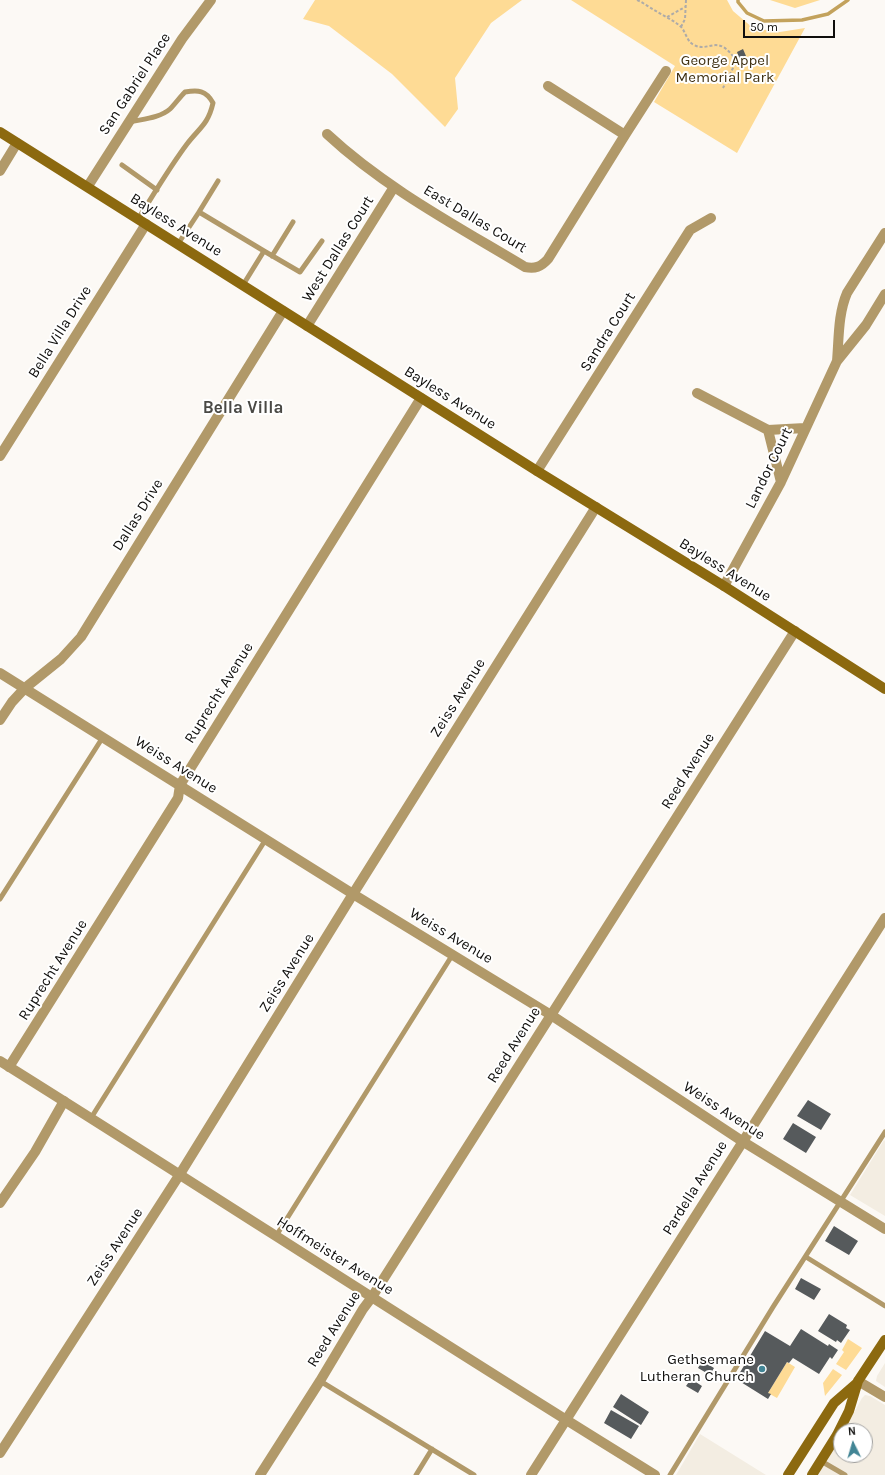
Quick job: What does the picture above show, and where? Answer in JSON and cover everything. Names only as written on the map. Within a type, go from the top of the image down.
[{"type":"main road","name":"Bayless Avenue","points":[[0,132],[88,186],[142,222],[537,471],[724,586],[885,689]]},
{"type":"main road","points":[[788,1475],[834,1403],[858,1381],[885,1340]]},
{"type":"main road","points":[[812,1475],[837,1435],[849,1410],[858,1381]]},
{"type":"street","name":"San Gabriel Place","points":[[88,186],[182,39],[211,0]]},
{"type":"street","name":"East Dallas Court","points":[[328,134],[345,150],[394,187],[525,266],[531,268],[539,267],[548,259],[666,71]]},
{"type":"street","points":[[548,86],[625,135]]},
{"type":"street","points":[[0,171],[17,143]]},
{"type":"street","name":"West Dallas Court","points":[[307,326],[394,187]]},
{"type":"street","name":"Sandra Court","points":[[537,471],[690,230],[711,218]]},
{"type":"street","name":"Bella Villa Drive","points":[[0,456],[142,222]]},
{"type":"street","name":"Landor Court","points":[[837,361],[842,309],[847,292],[885,233]]},
{"type":"street","name":"Landor Court","points":[[724,586],[794,457],[805,428],[837,361],[866,324],[885,294]]},
{"type":"street","name":"Dallas Drive","points":[[0,720],[12,702],[25,688],[61,659],[81,636],[283,311]]},
{"type":"street","points":[[697,393],[768,430],[805,428]]},
{"type":"street","name":"Ruprecht Avenue","points":[[9,1067],[178,798],[180,785],[421,398]]},
{"type":"street","points":[[768,430],[781,482]]},
{"type":"street","name":"Zeiss Avenue","points":[[0,1453],[180,1174],[353,894],[596,507]]},
{"type":"street","name":"Reed Avenue","points":[[260,1475],[320,1381],[363,1308],[372,1297],[795,631]]},
{"type":"street","name":"Weiss Avenue","points":[[0,672],[353,894],[551,1015],[742,1142],[885,1229]]},
{"type":"street","name":"Pardella Avenue","points":[[532,1475],[885,918]]},
{"type":"street","name":"Hoffmeister Avenue","points":[[0,1061],[655,1475]]},
{"type":"street","points":[[0,1204],[35,1152],[64,1101]]},
{"type":"street","points":[[858,1381],[885,1397]]},
{"type":"lane","points":[[129,122],[151,118],[166,112],[185,92],[198,90],[210,96],[213,103],[210,115],[201,129],[188,143],[157,190],[142,222]]},
{"type":"lane","points":[[122,166],[157,190]]},
{"type":"lane","points":[[178,244],[218,181]]},
{"type":"lane","points":[[199,212],[300,272],[322,241]]},
{"type":"lane","points":[[272,256],[293,222]]},
{"type":"lane","points":[[242,285],[264,251]]},
{"type":"lane","points":[[0,899],[103,737]]},
{"type":"lane","points":[[91,1118],[266,839]]},
{"type":"lane","points":[[276,1236],[453,954]]},
{"type":"lane","points":[[670,1475],[773,1307],[885,1132]]},
{"type":"lane","points":[[806,1257],[885,1306]]},
{"type":"lane","points":[[320,1381],[474,1475]]},
{"type":"lane","points":[[416,1475],[432,1449]]},
{"type":"lane","points":[[821,1461],[845,1475]]},
{"type":"path","points":[[637,0],[667,17],[681,27],[687,39],[695,46],[714,44],[723,46],[730,52],[734,59],[733,68],[723,88]]},
{"type":"path","points":[[681,27],[685,19],[686,0]]},
{"type":"path","points":[[667,17],[685,7]]},
{"type":"shaded area","points":[[884,1140],[885,1141],[885,1216],[850,1195]]},
{"type":"shaded area","points":[[885,1363],[885,1387],[876,1381],[877,1376]]},
{"type":"shaded area","points":[[865,1395],[870,1396],[885,1405],[885,1475],[818,1475],[833,1450],[833,1463],[873,1463],[873,1423],[848,1423]]},
{"type":"shaded area","points":[[700,1434],[766,1475],[676,1475]]},
{"type":"green space","points":[[315,0],[522,0],[491,23],[455,78],[458,109],[445,127],[392,74],[329,26],[303,19]]},
{"type":"green space","name":"George Appel Memorial Park","points":[[571,0],[727,0],[733,11],[753,28],[780,32],[805,28],[737,153],[654,102],[675,66]]},
{"type":"green space","points":[[770,0],[820,0],[795,8]]},
{"type":"green space","points":[[848,1339],[862,1348],[846,1370],[836,1364],[844,1352],[842,1350]]},
{"type":"green space","points":[[787,1362],[795,1367],[777,1398],[768,1393]]},
{"type":"green space","points":[[833,1369],[842,1375],[825,1396],[823,1383]]},
{"type":"building","points":[[743,49],[746,56],[739,58],[737,52]]},
{"type":"building","points":[[808,1100],[831,1114],[821,1130],[797,1116]]},
{"type":"building","points":[[793,1123],[816,1137],[806,1153],[783,1139]]},
{"type":"building","points":[[834,1226],[858,1241],[849,1255],[825,1241]]},
{"type":"building","points":[[801,1278],[821,1289],[814,1300],[795,1289]]},
{"type":"building","points":[[829,1314],[847,1325],[846,1328],[850,1330],[841,1343],[837,1340],[836,1342],[818,1331]]},
{"type":"building","name":"Gethsemane Lutheran Church","points":[[801,1329],[828,1346],[829,1344],[838,1350],[832,1359],[830,1357],[819,1374],[793,1358],[789,1363],[787,1362],[768,1393],[771,1394],[768,1399],[736,1379],[765,1331],[790,1346]]},
{"type":"building","points":[[702,1361],[714,1368],[710,1375],[698,1368]]},
{"type":"building","points":[[691,1379],[702,1386],[698,1393],[686,1386]]},
{"type":"building","points":[[621,1394],[649,1412],[641,1425],[613,1407]]},
{"type":"building","points":[[611,1410],[639,1426],[631,1439],[604,1423]]},
{"type":"waterway","points":[[738,0],[747,13],[764,21],[802,20],[828,14],[848,0]]},
{"type":"place","name":"Gethsemane Lutheran Church","points":[[762,1369]]},
{"type":"district","name":"Bella Villa","points":[[243,408]]}]
